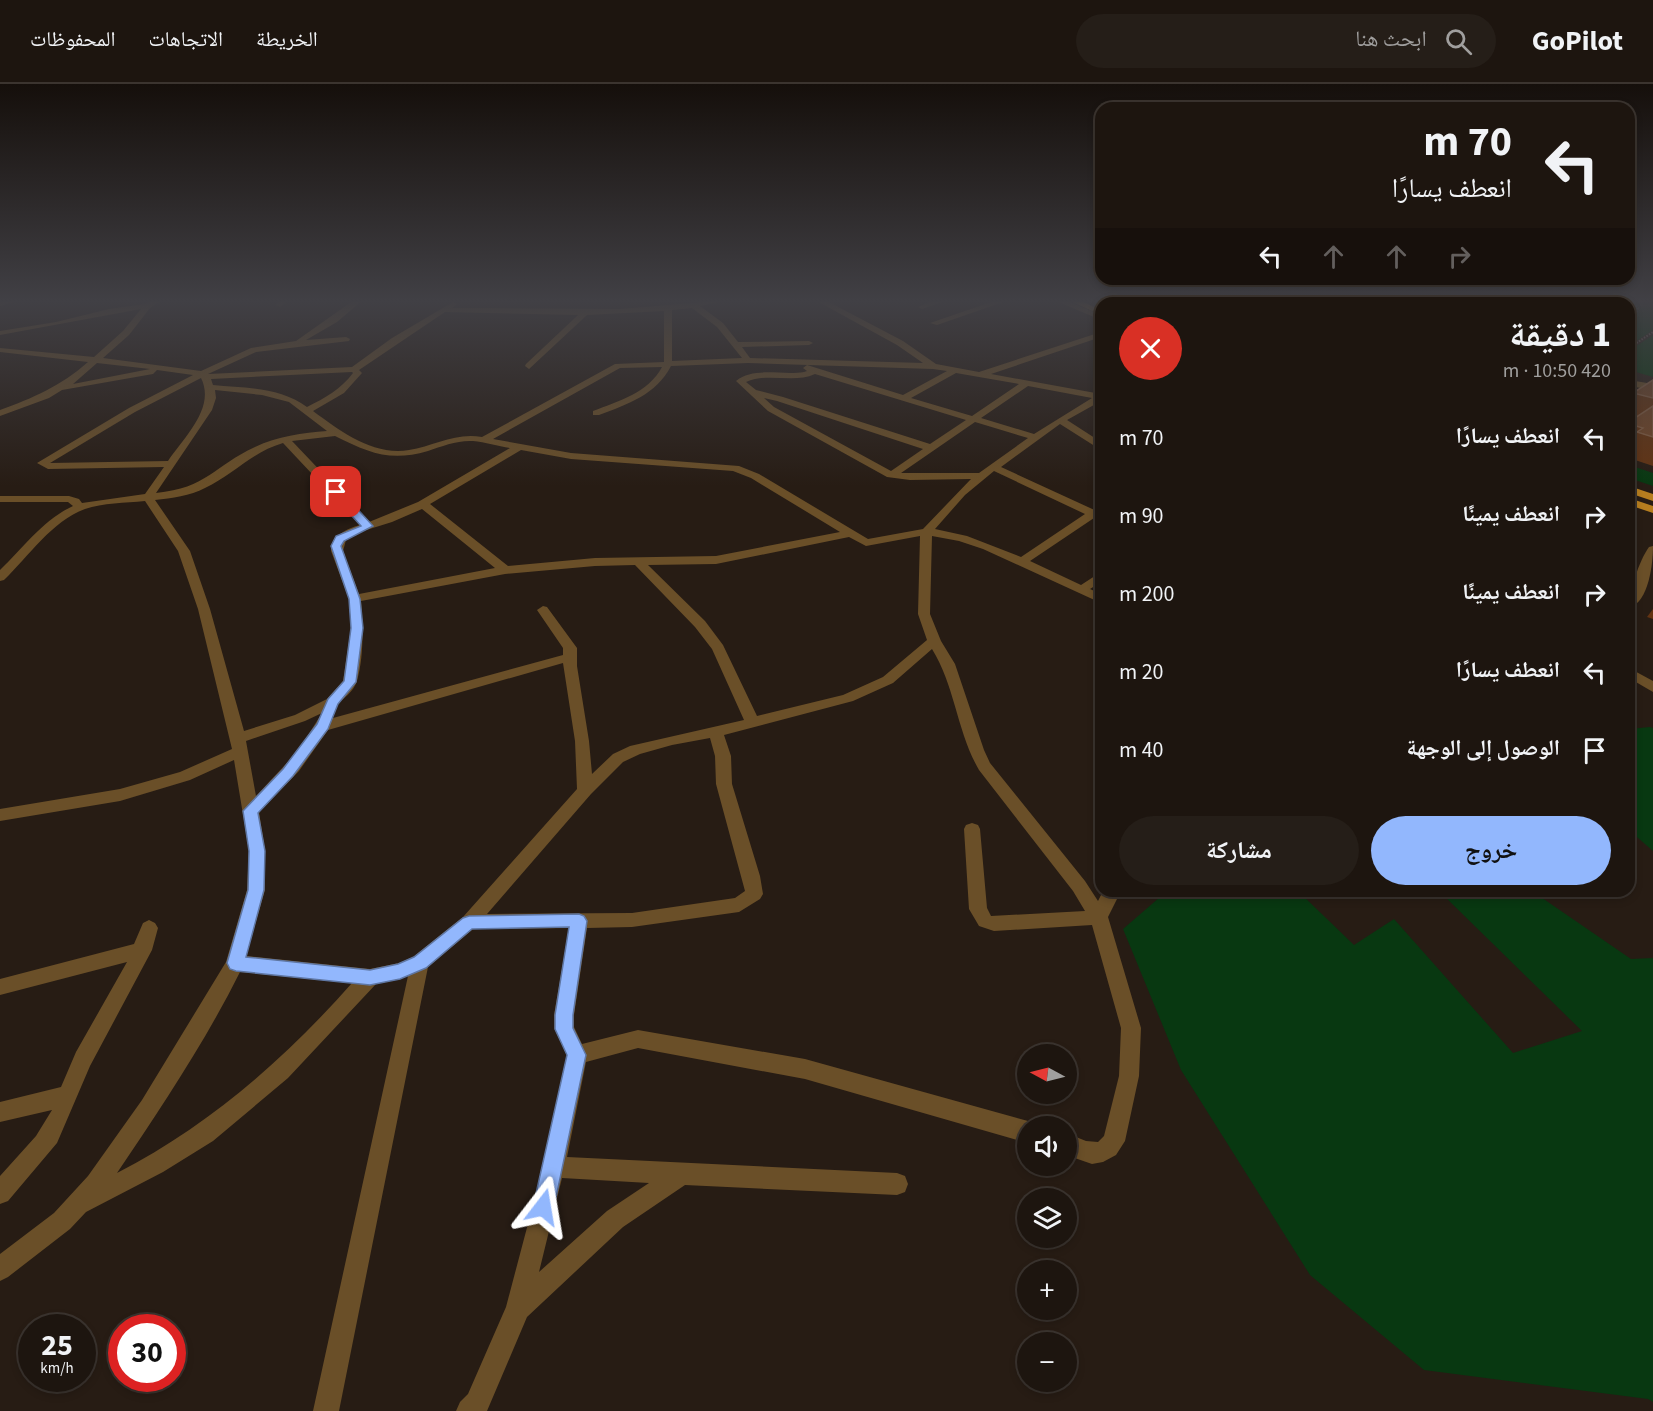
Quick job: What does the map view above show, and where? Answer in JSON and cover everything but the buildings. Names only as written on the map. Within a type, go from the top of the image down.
[{"type":"main road","points":[[1635,491],[1653,498]]},
{"type":"main road","points":[[1635,503],[1653,510]]},
{"type":"street","points":[[0,413],[46,396],[73,380],[93,362]]},
{"type":"street","points":[[109,362],[162,369],[280,396],[292,400],[336,433],[370,450],[392,454],[410,453],[457,439],[485,439],[517,448],[571,456],[735,468],[755,477],[866,543],[881,543],[926,532],[962,537],[1095,596]]},
{"type":"street","points":[[170,464],[48,466],[42,463],[132,410],[207,380],[235,362]]},
{"type":"street","points":[[207,380],[354,369],[366,362]]},
{"type":"street","points":[[529,366],[533,362]]},
{"type":"street","points":[[485,439],[618,366],[709,362]]},
{"type":"street","points":[[794,362],[933,366],[1095,396]]},
{"type":"street","points":[[794,362],[903,399],[1035,437]]},
{"type":"street","points":[[927,362],[933,366]]},
{"type":"street","points":[[979,375],[1017,362]]},
{"type":"street","points":[[596,413],[635,399],[654,386],[668,364]]},
{"type":"street","points":[[56,390],[162,369]]},
{"type":"street","points":[[305,411],[332,398],[351,384],[358,373],[354,369]]},
{"type":"street","points":[[903,399],[955,370]]},
{"type":"street","points":[[815,371],[803,376],[742,379],[740,381],[771,409],[891,475],[981,476]]},
{"type":"street","points":[[148,498],[207,410],[211,398],[207,380]]},
{"type":"street","points":[[891,475],[1027,383]]},
{"type":"street","points":[[1635,384],[1653,387]]},
{"type":"street","points":[[752,393],[780,399],[931,448]]},
{"type":"street","points":[[1077,1148],[1101,1154],[1114,1141],[1128,1076],[1131,1028],[1099,917],[1079,886],[984,766],[976,750],[948,664],[934,641],[924,614],[922,594],[926,532],[961,493],[981,476],[1060,420],[1095,400]]},
{"type":"street","points":[[1060,420],[1095,443]]},
{"type":"street","points":[[0,577],[49,528],[79,507],[196,489],[217,478],[250,453],[285,440],[336,433]]},
{"type":"street","points":[[285,440],[368,526]]},
{"type":"street","points":[[250,811],[288,773],[323,726],[332,702],[350,682],[357,628],[355,599],[336,546],[340,539],[423,504],[517,448]]},
{"type":"street","points":[[993,467],[1095,514]]},
{"type":"street","points":[[0,511],[15,498]]},
{"type":"street","points":[[0,1269],[43,1237],[80,1203],[102,1176],[148,1107],[236,963],[256,890],[257,851],[240,745],[204,609],[184,551],[148,498]]},
{"type":"street","points":[[0,499],[69,499],[77,502],[79,507]]},
{"type":"street","points":[[423,504],[505,570]]},
{"type":"street","points":[[1020,563],[1095,516]]},
{"type":"street","points":[[355,599],[505,570],[594,562],[716,560],[848,534]]},
{"type":"street","points":[[1635,596],[1640,585],[1644,562],[1653,549]]},
{"type":"street","points":[[639,562],[700,624],[718,648],[753,723]]},
{"type":"street","points":[[1081,590],[1095,580]]},
{"type":"street","points":[[543,610],[570,648],[582,741],[585,790]]},
{"type":"street","points":[[236,963],[370,978],[400,971],[420,963],[469,922],[585,790],[618,758],[635,750],[848,699],[888,680],[934,641]]},
{"type":"street","points":[[323,726],[570,657]]},
{"type":"street","points":[[1635,676],[1653,687]]},
{"type":"street","points":[[0,815],[120,795],[185,776],[240,745],[332,702]]},
{"type":"street","points":[[469,922],[632,920],[739,905],[754,894],[752,876],[724,784],[723,756],[716,732]]},
{"type":"street","points":[[972,829],[978,909],[985,921],[994,924],[1099,917]]},
{"type":"street","points":[[1099,917],[1109,897]]},
{"type":"street","points":[[469,1411],[477,1402],[518,1308],[554,1167],[576,1055],[564,1029],[564,1015],[579,921]]},
{"type":"street","points":[[0,1193],[31,1158],[54,1126],[88,1049],[122,995],[149,928]]},
{"type":"street","points":[[0,987],[142,950]]},
{"type":"street","points":[[326,1411],[420,963]]},
{"type":"street","points":[[80,1203],[177,1152],[205,1133],[282,1069],[340,1012],[370,978]]},
{"type":"street","points":[[576,1055],[638,1039],[805,1069],[1017,1129]]},
{"type":"street","points":[[0,1112],[66,1096]]},
{"type":"street","points":[[554,1167],[897,1184]]},
{"type":"street","points":[[518,1308],[615,1219],[684,1172]]},
{"type":"green space","points":[[1635,362],[1653,362],[1653,377],[1635,372]]},
{"type":"green space","points":[[1635,467],[1653,473],[1653,486],[1635,480]]},
{"type":"green space","points":[[1635,728],[1653,728],[1653,851],[1635,835]]},
{"type":"green space","points":[[1160,897],[1304,897],[1354,945],[1394,919],[1513,1053],[1582,1031],[1445,897],[1541,897],[1631,959],[1653,958],[1653,1402],[1648,1399],[1424,1370],[1310,1275],[1181,1070],[1123,929]]},
{"type":"route","points":[[336,492],[368,526],[340,539],[336,546],[355,599],[357,628],[350,682],[332,702],[323,726],[288,773],[250,811],[257,851],[256,890],[236,963],[370,978],[400,971],[420,963],[469,922],[579,921],[564,1015],[564,1029],[576,1055],[554,1167],[543,1207]]}]
